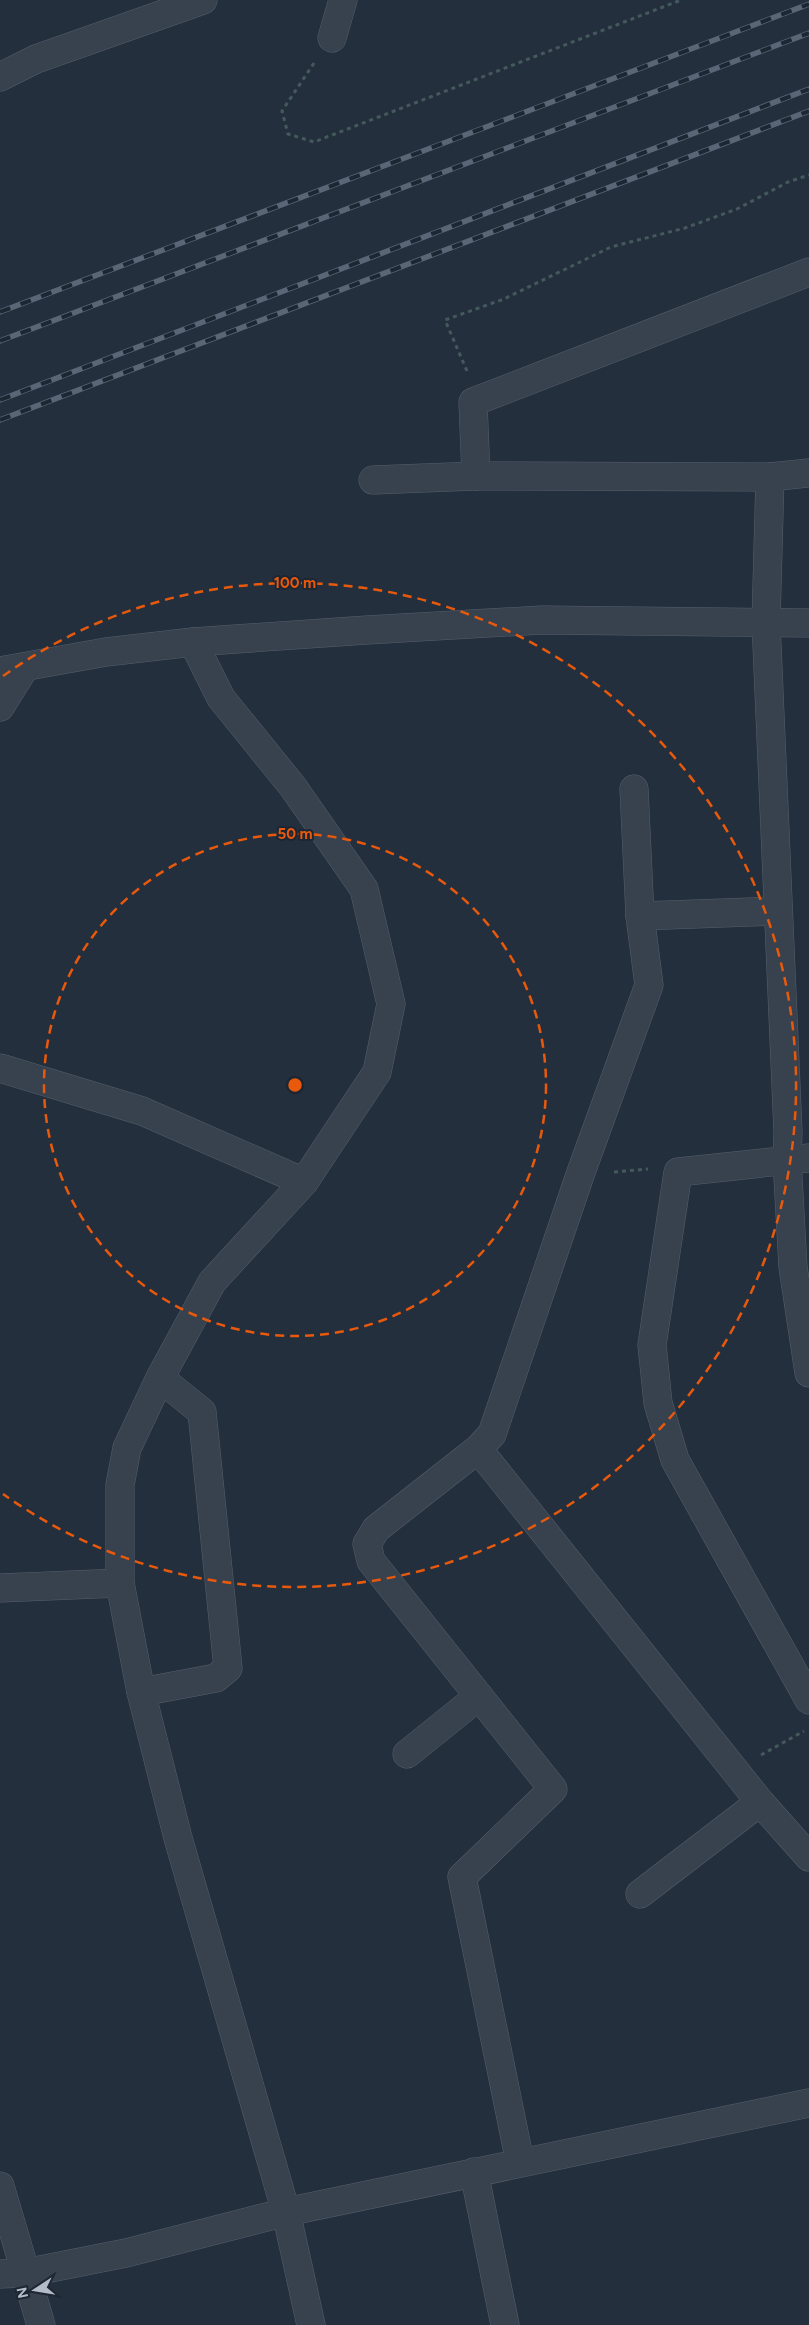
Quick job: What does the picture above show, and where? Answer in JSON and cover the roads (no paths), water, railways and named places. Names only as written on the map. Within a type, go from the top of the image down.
[{"type":"street","points":[[0,77],[36,59],[204,0]]},
{"type":"street","points":[[332,38],[343,0]]},
{"type":"street","points":[[476,476],[474,402],[809,272]]},
{"type":"street","points":[[373,480],[476,476],[770,477],[809,473]]},
{"type":"street","points":[[770,477],[766,622],[777,912],[788,1132],[798,1159],[793,1267],[809,1373]]},
{"type":"street","points":[[0,707],[12,669],[106,652],[193,642],[542,620],[809,623]]},
{"type":"street","points":[[193,642],[221,698],[293,787],[364,888],[391,1004],[378,1072],[304,1182],[212,1282],[160,1378],[127,1448],[120,1486],[120,1582],[141,1692],[178,1838],[286,2212],[310,2325]]},
{"type":"street","points":[[520,2162],[462,1877],[553,1788],[371,1561],[367,1544],[376,1529],[478,1450],[492,1434],[580,1175],[649,985],[640,916],[634,790]]},
{"type":"street","points":[[640,916],[777,912]]},
{"type":"street","points":[[0,1068],[142,1111],[304,1182]]},
{"type":"street","points":[[798,1159],[678,1172],[652,1344],[658,1403],[675,1460],[809,1700]]},
{"type":"street","points":[[141,1692],[216,1678],[228,1668],[202,1412],[160,1378]]},
{"type":"street","points":[[478,1450],[760,1802],[809,1858]]},
{"type":"street","points":[[0,1588],[120,1582]]},
{"type":"street","points":[[407,1754],[479,1696]]},
{"type":"street","points":[[640,1894],[760,1802]]},
{"type":"street","points":[[12,2274],[206,2234],[286,2212],[520,2162],[808,2107]]},
{"type":"street","points":[[474,2172],[505,2325]]},
{"type":"street","points":[[0,2186],[12,2274],[41,2325]]},
{"type":"railway","points":[[0,312],[809,4]]},
{"type":"railway","points":[[0,341],[809,33]]},
{"type":"railway","points":[[0,400],[809,89]]},
{"type":"railway","points":[[0,420],[809,111]]}]
